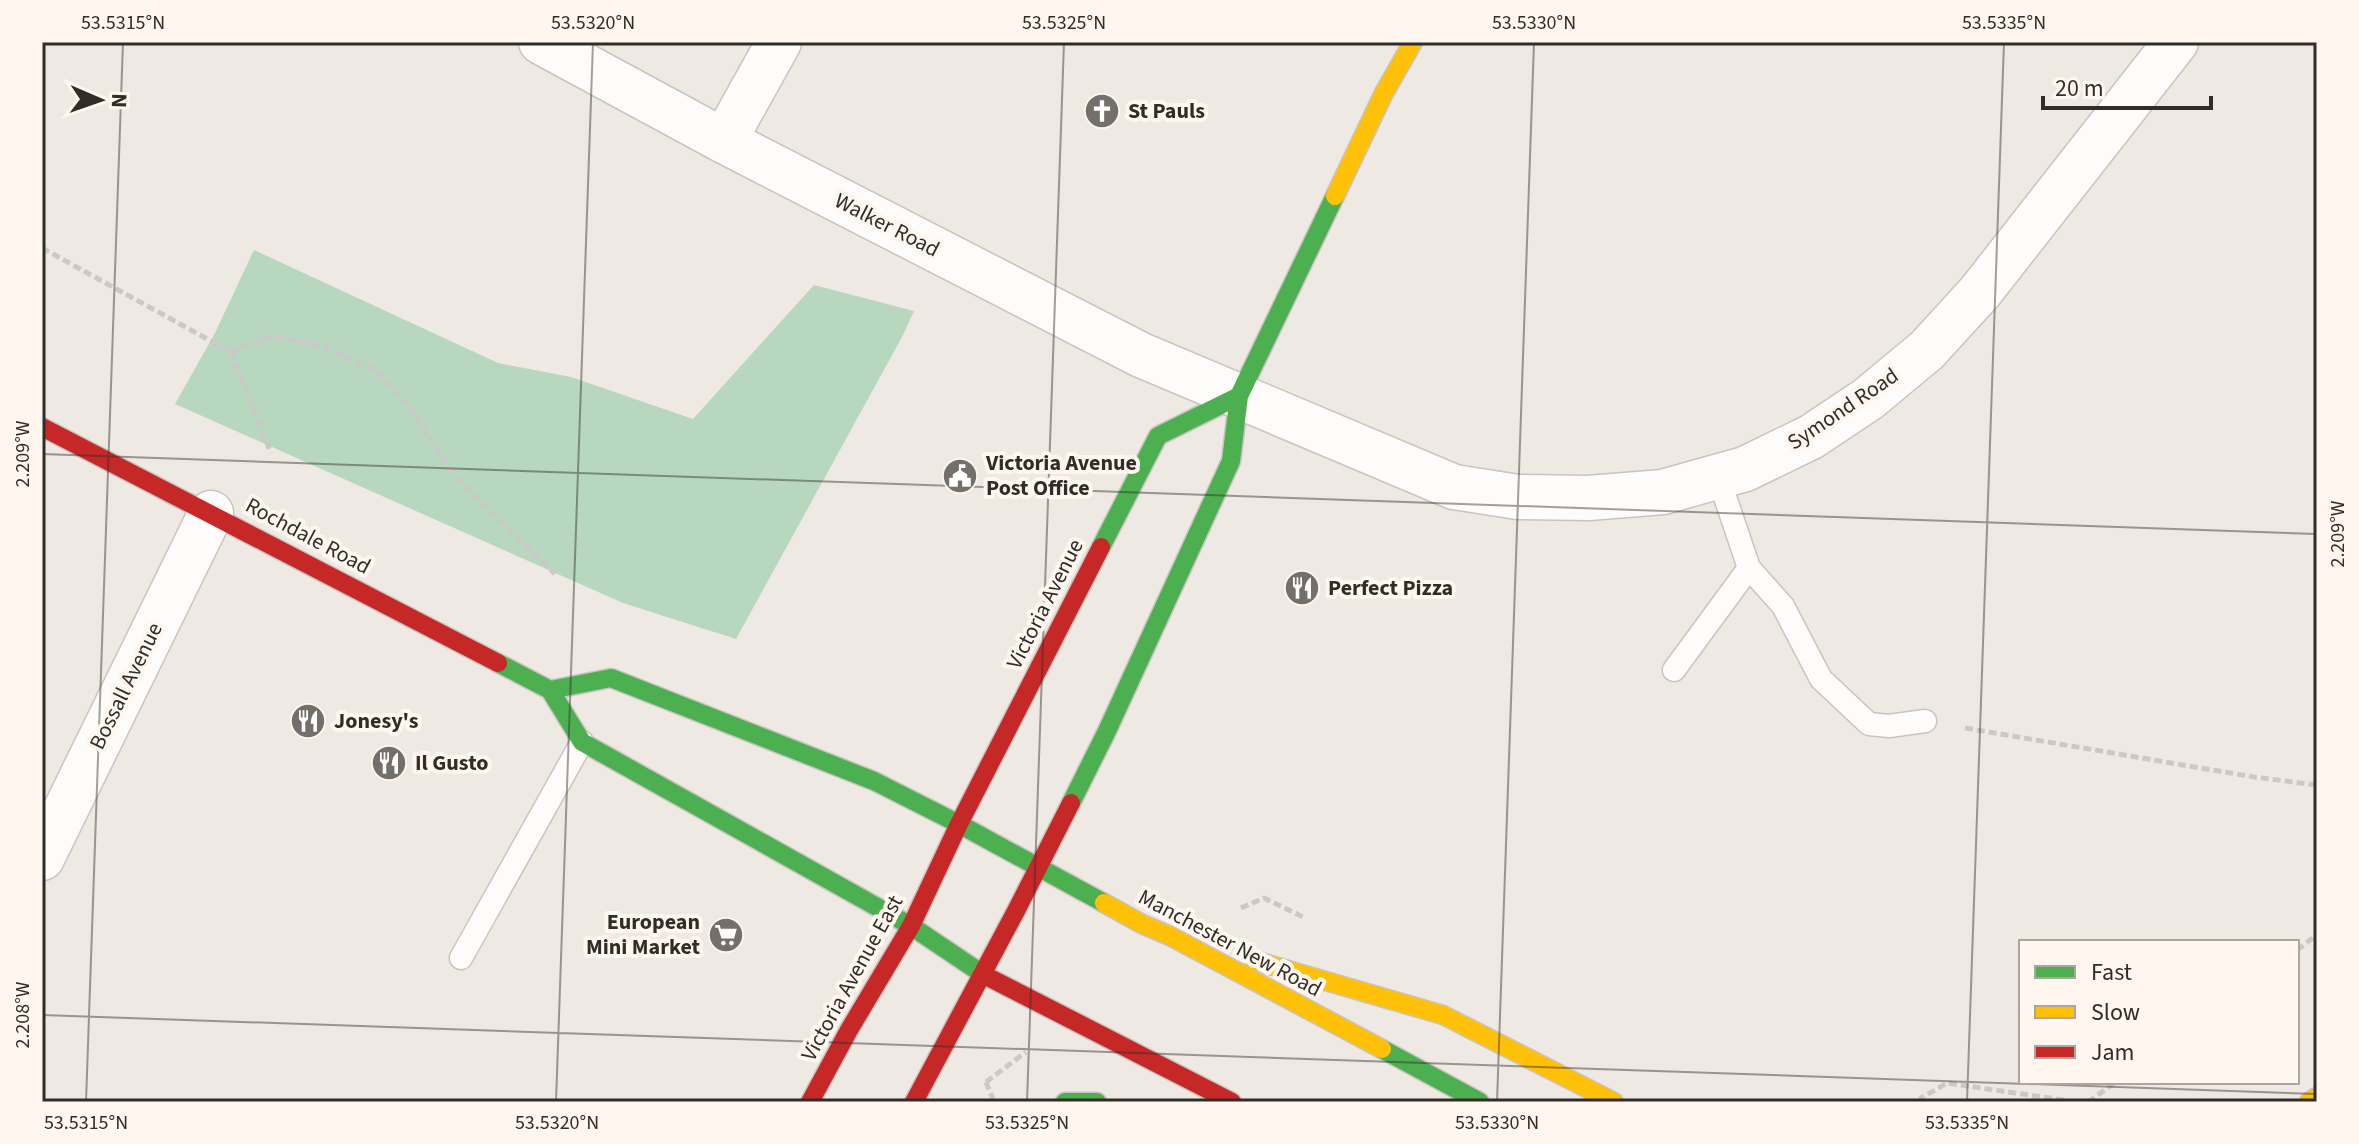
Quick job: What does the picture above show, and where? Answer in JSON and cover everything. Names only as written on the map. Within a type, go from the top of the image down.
[{"type":"main road","points":[[914,1102],[1039,868],[1107,731],[1231,461],[1239,396],[1384,93],[1413,42]]},
{"type":"main road","name":"Victoria Avenue","points":[[935,876],[1158,436],[1239,396]]},
{"type":"main road","name":"Rochdale Road","points":[[42,427],[550,690]]},
{"type":"main road","points":[[959,824],[874,781],[611,678],[550,690],[582,742],[911,926],[982,974],[1232,1102]]},
{"type":"main road","name":"Manchester New Road","points":[[959,824],[1480,1102]]},
{"type":"main road","name":"Victoria Avenue East","points":[[810,1102],[911,926],[935,876]]},
{"type":"main road","points":[[1170,936],[1443,1015],[1614,1102]]},
{"type":"main road","points":[[1434,1078],[1448,1102]]},
{"type":"main road","points":[[2309,1102],[2317,1097]]},
{"type":"main road","points":[[1065,1102],[1097,1102]]},
{"type":"street","name":"Walker Road","points":[[541,42],[724,141],[1141,355],[1239,396]]},
{"type":"street","points":[[724,141],[779,42]]},
{"type":"street","name":"Symond Road","points":[[1239,396],[1454,487],[1518,497],[1588,498],[1663,492],[1745,469],[1811,437],[1868,399],[1927,350],[1980,292],[2176,42]]},
{"type":"street","name":"Bossall Avenue","points":[[42,858],[211,513]]},
{"type":"lane","points":[[1718,476],[1749,568],[1783,606],[1821,679],[1869,724],[1889,726],[1925,721]]},
{"type":"lane","points":[[1674,670],[1749,568]]},
{"type":"lane","points":[[461,958],[582,742]]},
{"type":"path","points":[[42,248],[231,352],[271,453]]},
{"type":"path","points":[[231,352],[272,336],[325,347],[375,370],[409,406],[455,476],[555,574]]},
{"type":"path","points":[[1925,721],[2317,785]]},
{"type":"path","points":[[2299,948],[2317,935]]},
{"type":"path","points":[[986,1082],[1028,1050],[1032,1043]]},
{"type":"path","points":[[979,1076],[986,1082],[993,1099]]},
{"type":"path","points":[[1920,1102],[1921,1098],[1947,1083],[2077,1102]]},
{"type":"path","points":[[2088,1102],[2113,1084]]},
{"type":"green space","points":[[254,250],[498,363],[571,377],[693,419],[814,285],[914,311],[736,639],[623,603],[175,404],[214,335]]},
{"type":"traffic: fast","points":[[1071,803],[1231,461],[1239,396],[1335,196]]},
{"type":"traffic: fast","points":[[1101,547],[1158,436],[1239,396]]},
{"type":"traffic: fast","points":[[498,663],[550,690],[582,742],[911,926],[984,975]]},
{"type":"traffic: fast","points":[[550,690],[611,678],[874,781],[1104,903]]},
{"type":"traffic: fast","points":[[1382,1049],[1480,1102]]},
{"type":"traffic: fast","points":[[1065,1102],[1097,1102]]},
{"type":"traffic: slow","points":[[1335,196],[1384,93],[1413,42]]},
{"type":"traffic: slow","points":[[1104,903],[1382,1049]]},
{"type":"traffic: slow","points":[[1253,960],[1443,1015],[1614,1102]]},
{"type":"traffic: slow","points":[[2309,1102],[2317,1097]]},
{"type":"traffic: jam","points":[[42,427],[498,663]]},
{"type":"traffic: jam","points":[[810,1102],[911,926],[959,824],[1101,547]]},
{"type":"traffic: jam","points":[[914,1102],[1071,803]]},
{"type":"traffic: jam","points":[[984,975],[1232,1102]]},
{"type":"place","name":"St Pauls","points":[[1102,111]]},
{"type":"place","name":"Victoria Avenue Post Office","points":[[960,476]]},
{"type":"place","name":"Perfect Pizza","points":[[1302,588]]},
{"type":"place","name":"Jonesy's","points":[[308,721]]},
{"type":"place","name":"Il Gusto","points":[[389,763]]},
{"type":"place","name":"European Mini Market","points":[[726,935]]}]
